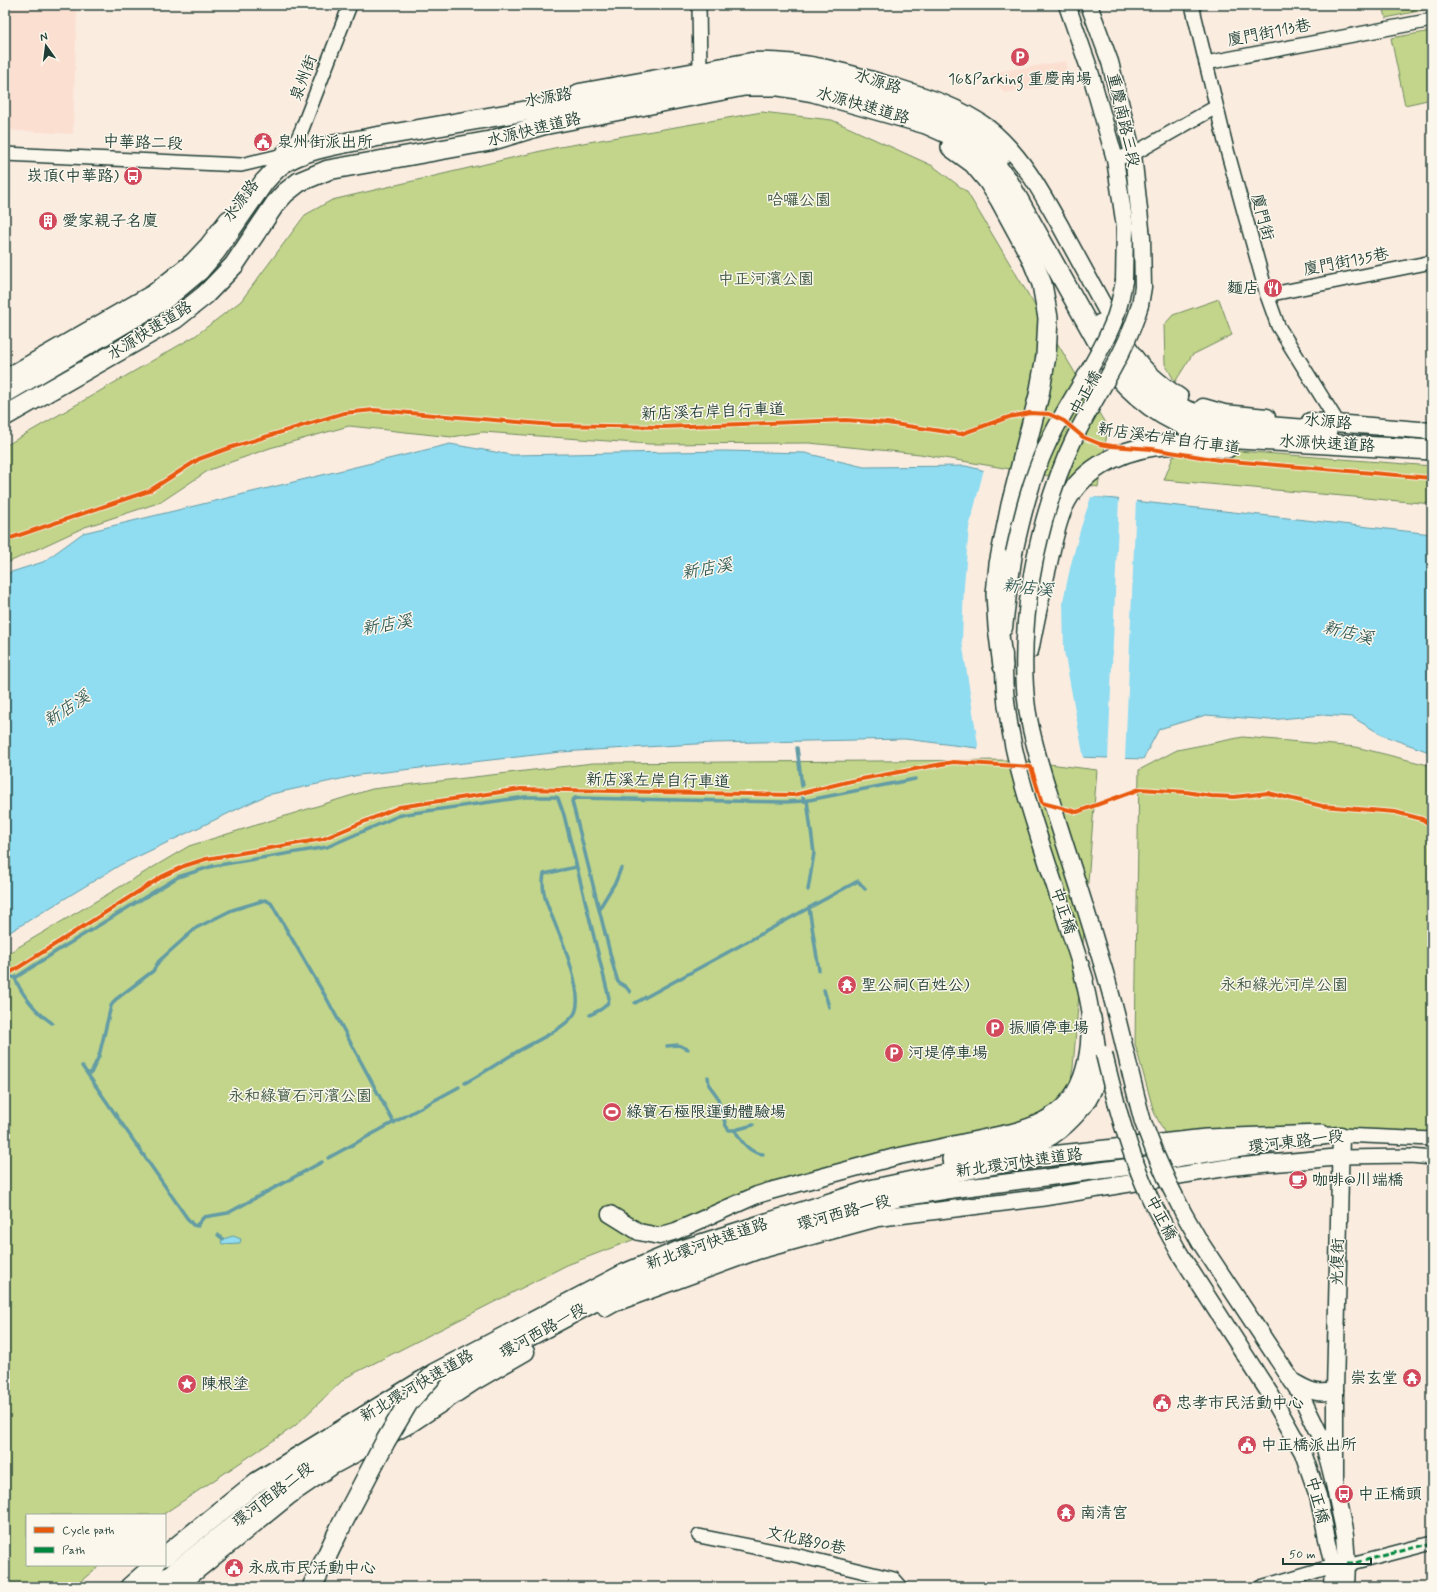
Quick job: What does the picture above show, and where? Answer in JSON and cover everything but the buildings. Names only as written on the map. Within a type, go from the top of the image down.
[{"type":"highway","name":"水源快速道路","points":[[5,394],[164,300],[180,287],[199,271],[216,251],[264,182],[284,164],[304,165],[321,154],[375,137],[746,73],[773,71],[800,72],[829,79],[952,120],[981,137],[993,146],[1024,185],[1077,281]]},
{"type":"highway","name":"水源快速道路","points":[[5,416],[174,319],[199,300],[234,266],[275,204],[299,182],[328,170],[490,141],[543,125],[744,86],[778,86],[841,99],[926,124],[953,136],[981,152],[997,166],[1007,179],[1077,281]]},
{"type":"highway","points":[[841,99],[932,137],[956,150],[972,163],[992,188],[1031,257],[1042,284],[1048,318],[1046,356],[1039,395],[1011,505],[999,564],[996,594],[998,627],[1003,666]]},
{"type":"highway","points":[[321,154],[464,134],[543,125]]},
{"type":"highway","name":"水源快速道路","points":[[5,411],[28,394],[79,361],[174,305],[200,284],[224,257],[268,192],[284,164]]},
{"type":"highway","points":[[1077,281],[1119,353],[1134,373],[1156,392],[1185,410],[1223,425]]},
{"type":"highway","name":"水源快速道路","points":[[1223,425],[1432,438]]},
{"type":"highway","name":"水源快速道路","points":[[1223,425],[1432,450]]},
{"type":"highway","points":[[1025,665],[1053,538],[1062,509],[1070,494],[1080,481],[1105,462],[1139,449],[1171,445],[1432,460]]},
{"type":"highway","points":[[678,1251],[734,1224],[927,1164],[985,1152],[1015,1148],[1041,1140],[1069,1120],[1088,1098],[1095,1076],[1096,1053],[1091,1018]]},
{"type":"highway","name":"新北環河快速道路","points":[[166,1555],[257,1482],[435,1373],[624,1274],[678,1251],[874,1188],[978,1167],[1033,1158],[1206,1140],[1322,1136]]},
{"type":"highway","points":[[312,1587],[340,1528],[385,1442],[408,1403],[435,1373]]},
{"type":"highway","points":[[130,1587],[154,1566]]},
{"type":"main road","name":"重慶南路三段","points":[[1067,5],[1089,68],[1115,159],[1125,227]]},
{"type":"main road","name":"重慶南路三段","points":[[1089,5],[1110,62],[1133,154],[1142,238]]},
{"type":"main road","name":"水源路","points":[[5,378],[153,293],[173,278],[208,245],[261,175],[284,164],[299,146],[319,139],[374,131],[751,61],[773,60],[820,65],[862,76],[936,100],[969,116],[986,127],[1020,160],[1036,183],[1077,281]]},
{"type":"main road","name":"中正橋","points":[[1125,227],[1124,281],[1120,303],[1112,327],[1055,429],[1036,470],[1014,553],[1005,622],[1003,666],[1006,703],[1012,744],[1021,780],[1081,968],[1118,1110],[1135,1161],[1150,1199],[1180,1254],[1272,1397],[1303,1454],[1340,1565]]},
{"type":"main road","name":"中正橋","points":[[1142,238],[1143,287],[1134,325],[1125,347],[1068,453],[1057,480],[1048,509],[1034,564],[1026,626],[1025,665],[1027,706],[1033,738],[1046,784],[1102,961],[1143,1122],[1151,1144],[1173,1194],[1200,1242],[1298,1390],[1323,1442],[1335,1488]]},
{"type":"main road","name":"水源路","points":[[1223,425],[1338,423],[1432,431]]},
{"type":"main road","points":[[610,1214],[640,1232],[659,1236],[676,1231],[757,1195],[896,1157],[1028,1128],[1044,1121],[1060,1110],[1074,1093],[1083,1075],[1088,1054],[1091,1018],[1081,968]]},
{"type":"main road","name":"環河東路一段","points":[[1185,1157],[1322,1136],[1341,1135]]},
{"type":"main road","name":"光復街","points":[[1335,1488],[1335,1390],[1341,1135]]},
{"type":"main road","name":"環河西路一段","points":[[399,1412],[499,1354],[625,1287],[763,1235],[900,1198],[956,1189],[1150,1164],[1185,1157]]},
{"type":"main road","name":"環河東路一段","points":[[1192,1173],[1231,1167],[1341,1157]]},
{"type":"main road","name":"環河西路一段","points":[[409,1425],[474,1382],[615,1303],[757,1251],[878,1218],[1040,1198],[1192,1173]]},
{"type":"main road","points":[[1292,1381],[1305,1390],[1316,1393],[1335,1390]]},
{"type":"main road","name":"環河西路二段","points":[[154,1587],[278,1488],[338,1448],[399,1412]]},
{"type":"main road","name":"環河西路二段","points":[[177,1587],[288,1497],[333,1466],[409,1425]]},
{"type":"main road","points":[[1332,1587],[1340,1565],[1345,1535],[1335,1488]]},
{"type":"main road","points":[[1340,1565],[1346,1587]]},
{"type":"street","name":"泉州街","points":[[284,164],[302,129],[350,5]]},
{"type":"street","points":[[699,5],[700,70]]},
{"type":"street","name":"廈門街","points":[[1192,5],[1216,107],[1267,295],[1278,326],[1338,423]]},
{"type":"street","name":"廈門街113巷","points":[[1206,63],[1432,20]]},
{"type":"street","points":[[1115,159],[1133,154],[1216,107]]},
{"type":"street","name":"中華路二段","points":[[5,154],[241,165],[284,164]]},
{"type":"street","name":"廈門街135巷","points":[[1267,295],[1432,262]]},
{"type":"street","name":"環河東路一段","points":[[1341,1135],[1432,1139]]},
{"type":"street","name":"環河東路一段","points":[[1341,1157],[1411,1156],[1432,1158]]},
{"type":"street","name":"文化路90巷","points":[[700,1536],[799,1556],[894,1578],[901,1587]]},
{"type":"street","points":[[1261,1587],[1432,1542]]},
{"type":"shaded area","points":[[5,5],[77,5],[73,134],[5,130]]},
{"type":"shaded area","points":[[1066,61],[1072,82],[1004,93],[990,73]]},
{"type":"shaded area","points":[[5,179],[11,179],[5,311]]},
{"type":"green space","points":[[1383,5],[1432,5],[1432,8],[1386,18]]},
{"type":"green space","points":[[1432,31],[1432,99],[1405,105],[1391,38]]},
{"type":"green space","name":"中正河濱公園","points":[[762,112],[832,120],[933,166],[967,192],[1108,428],[1098,487],[1040,474],[920,454],[809,443],[649,444],[483,432],[452,437],[349,426],[270,448],[209,470],[161,502],[85,527],[5,564],[5,446],[195,336],[241,301],[305,215],[332,200],[554,148]]},
{"type":"green space","points":[[5,185],[9,185],[5,274]]},
{"type":"green space","points":[[1219,299],[1232,335],[1192,355],[1175,382],[1165,364],[1164,325],[1173,315]]},
{"type":"green space","points":[[1199,448],[1432,466],[1432,504],[1164,480],[1173,457]]},
{"type":"green space","name":"永和綠光河岸公園","points":[[1243,737],[1356,747],[1432,766],[1432,1137],[1166,1136],[1154,1112],[1135,1044],[1139,770],[1177,750]]},
{"type":"green space","name":"永和綠寶石河濱公園","points":[[1017,760],[1097,770],[1073,1068],[1064,1122],[724,1205],[567,1265],[345,1378],[295,1426],[163,1514],[26,1514],[26,1566],[99,1566],[74,1587],[5,1587],[5,955],[189,846],[372,789],[593,763]]},
{"type":"water","name":"新店溪","points":[[450,444],[512,455],[725,451],[805,453],[864,467],[966,466],[1079,495],[1432,534],[1432,753],[1384,736],[1352,717],[1322,715],[1270,720],[1206,715],[1159,729],[1143,759],[1041,756],[905,739],[713,743],[561,752],[359,775],[267,795],[120,865],[5,935],[5,574],[43,562],[83,533]]},
{"type":"water","points":[[233,1236],[241,1239],[240,1243],[222,1244],[221,1241],[223,1239]]},
{"type":"pier","points":[[984,469],[1079,493],[1136,499],[1125,760],[1108,760],[1119,498],[1091,497],[1071,564],[1063,601],[1064,651],[1084,759],[1041,758],[979,751],[962,641],[964,585],[969,528]]},
{"type":"waterway","points":[[797,748],[802,786]]},
{"type":"waterway","points":[[803,797],[804,801],[915,779]]},
{"type":"waterway","points":[[15,978],[178,877],[213,866],[327,847],[398,816],[406,814],[525,797],[555,797],[558,798],[564,815],[609,998],[604,1007],[590,1015]]},
{"type":"waterway","points":[[630,992],[626,987],[618,982],[614,969],[572,801],[575,798],[786,802],[804,801]]},
{"type":"waterway","points":[[807,800],[814,853],[808,890]]},
{"type":"waterway","points":[[465,1083],[559,1028],[573,1016],[576,1010],[577,991],[563,944],[544,894],[543,881],[544,874],[576,867]]},
{"type":"waterway","points":[[599,909],[616,881],[621,868]]},
{"type":"waterway","points":[[635,1003],[858,881],[865,889]]},
{"type":"waterway","points":[[88,1073],[91,1073],[99,1056],[111,1006],[115,1000],[153,971],[159,961],[196,928],[232,910],[265,900],[271,903],[327,999],[394,1123]]},
{"type":"waterway","points":[[809,908],[819,970]]},
{"type":"waterway","points":[[5,974],[15,978],[30,1003],[52,1023]]},
{"type":"waterway","points":[[824,990],[829,1007]]},
{"type":"waterway","points":[[667,1046],[678,1045],[688,1049]]},
{"type":"waterway","points":[[82,1066],[187,1218],[193,1225],[198,1226]]},
{"type":"waterway","points":[[708,1077],[709,1085],[717,1096],[726,1126],[729,1130],[735,1130],[753,1125]]},
{"type":"waterway","points":[[328,1158],[459,1087]]},
{"type":"waterway","points":[[735,1130],[746,1146],[754,1152],[763,1154]]},
{"type":"waterway","points":[[197,1225],[204,1217],[228,1213],[322,1162]]},
{"type":"waterway","points":[[218,1235],[223,1239]]},
{"type":"marked path","points":[[1347,1563],[1355,1563],[1432,1543]]},
{"type":"cycle path","name":"新店溪右岸自行車道","points":[[5,540],[149,491],[199,459],[229,448],[344,413],[374,410],[554,425],[663,427],[846,420],[887,423],[961,434],[1009,417],[1030,413],[1049,414],[1064,421],[1083,437],[1100,444],[1152,449],[1219,460],[1432,478]]},
{"type":"cycle path","name":"新店溪左岸自行車道","points":[[5,976],[163,876],[184,866],[206,859],[323,839],[399,807],[521,789],[794,795],[851,781],[953,762],[1031,767],[1042,803],[1077,812],[1140,789],[1234,797],[1268,793],[1322,806],[1395,812],[1422,819],[1432,826]]},
{"type":"place","name":"168Parking 重慶南場","points":[[1020,57]]},
{"type":"place","name":"泉州街派出所","points":[[263,142]]},
{"type":"place","name":"崁頂(中華路)","points":[[133,176]]},
{"type":"place","name":"愛家親子名廈","points":[[48,221]]},
{"type":"place","name":"麵店","points":[[1273,288]]},
{"type":"place","name":"聖公祠(百姓公)","points":[[847,985]]},
{"type":"place","name":"振順停車場","points":[[995,1028]]},
{"type":"place","name":"河堤停車場","points":[[894,1053]]},
{"type":"place","name":"綠寶石極限運動體驗場","points":[[612,1112]]},
{"type":"place","name":"咖啡@川端橋","points":[[1298,1180]]},
{"type":"place","name":"崇玄堂","points":[[1412,1378]]},
{"type":"place","name":"陳根塗","points":[[187,1384]]},
{"type":"place","name":"忠孝市民活動中心","points":[[1162,1403]]},
{"type":"place","name":"中正橋派出所","points":[[1247,1445]]},
{"type":"place","name":"中正橋頭","points":[[1344,1494]]},
{"type":"place","name":"南清宮","points":[[1066,1513]]},
{"type":"place","name":"永成市民活動中心","points":[[234,1568]]},
{"type":"park label","name":"哈囉公園","points":[[799,200]]}]
